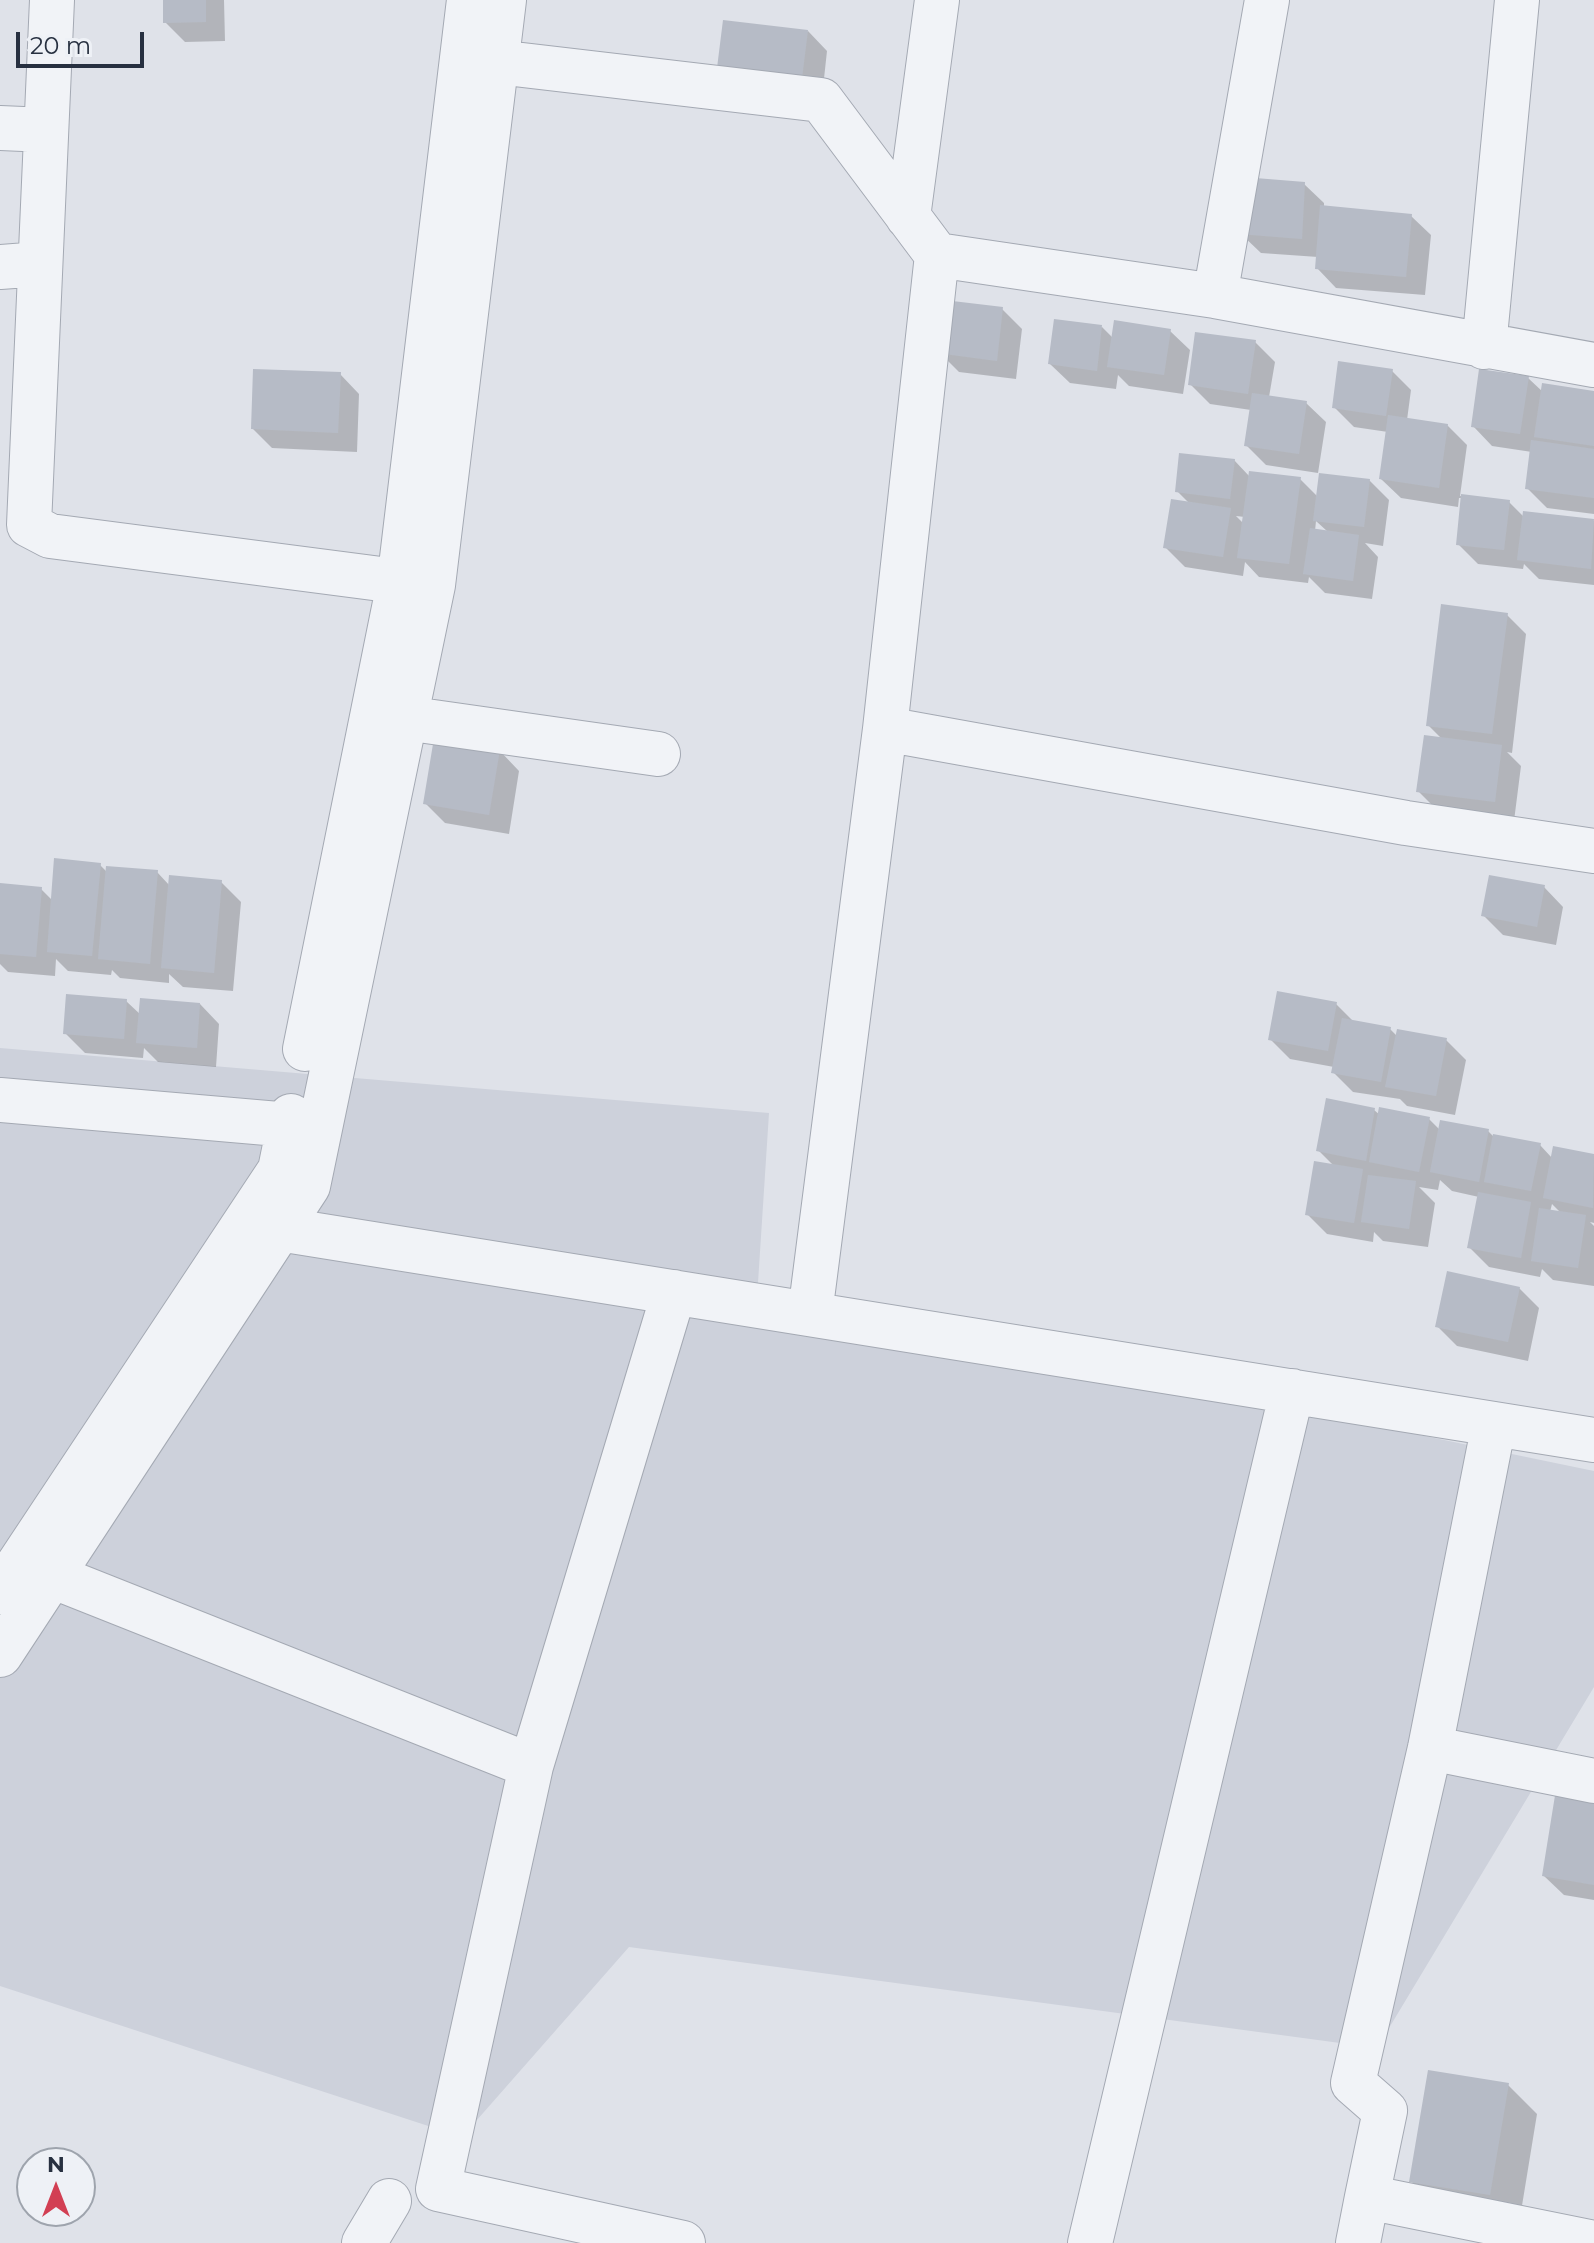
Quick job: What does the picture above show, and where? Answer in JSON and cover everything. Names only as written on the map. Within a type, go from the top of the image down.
[{"type":"street","points":[[52,0],[46,130],[20,266],[29,525],[50,536],[416,584]]},
{"type":"street","points":[[0,1592],[264,1224],[308,1186],[405,718],[469,0]]},
{"type":"street","points":[[0,1655],[52,1576],[264,1224],[280,1170],[416,584],[504,0]]},
{"type":"street","points":[[908,217],[937,0]]},
{"type":"street","points":[[1215,296],[1267,0]]},
{"type":"street","points":[[1484,347],[1517,0]]},
{"type":"street","points":[[497,62],[821,100],[937,255],[885,729],[810,1314]]},
{"type":"street","points":[[0,128],[46,130]]},
{"type":"street","points":[[937,255],[1215,296],[1594,365]]},
{"type":"street","points":[[405,718],[658,754]]},
{"type":"street","points":[[885,729],[1406,823],[1594,851]]},
{"type":"street","points":[[0,1100],[290,1125]]},
{"type":"street","points":[[264,1224],[1594,1440]]},
{"type":"street","points":[[674,1292],[531,1766],[438,2189],[683,2243]]},
{"type":"street","points":[[1090,2243],[1292,1391]]},
{"type":"street","points":[[1358,2243],[1385,2111],[1353,2083],[1430,1748],[1494,1424]]},
{"type":"street","points":[[52,1576],[531,1766]]},
{"type":"street","points":[[1430,1748],[1594,1781]]},
{"type":"street","points":[[1367,2197],[1594,2243]]},
{"type":"street","points":[[364,2243],[389,2201]]},
{"type":"shaded area","points":[[0,1048],[769,1113],[757,1298],[1594,1471],[1594,1687],[1377,2048],[629,1947],[462,2137],[0,1986]]},
{"type":"building","points":[[163,0],[206,0],[206,22],[163,23]]},
{"type":"building","points":[[723,20],[808,30],[802,78],[717,68]]},
{"type":"building","points":[[1243,177],[1305,182],[1302,239],[1239,234]]},
{"type":"building","points":[[1320,205],[1412,214],[1406,277],[1315,269]]},
{"type":"building","points":[[944,300],[1003,307],[997,361],[937,353]]},
{"type":"building","points":[[1054,319],[1102,325],[1097,371],[1048,364]]},
{"type":"building","points":[[1114,320],[1171,329],[1164,375],[1107,367]]},
{"type":"building","points":[[1195,332],[1256,340],[1248,394],[1188,385]]},
{"type":"building","points":[[1338,361],[1393,369],[1386,416],[1332,408]]},
{"type":"building","points":[[253,369],[341,372],[338,433],[251,429]]},
{"type":"building","points":[[1479,369],[1529,376],[1520,434],[1471,427]]},
{"type":"building","points":[[1542,383],[1594,391],[1594,446],[1534,437]]},
{"type":"building","points":[[1252,393],[1307,401],[1299,454],[1244,446]]},
{"type":"building","points":[[1388,415],[1448,424],[1439,488],[1379,479]]},
{"type":"building","points":[[1531,440],[1594,449],[1594,498],[1525,489]]},
{"type":"building","points":[[1179,453],[1235,459],[1230,499],[1175,492]]},
{"type":"building","points":[[1249,471],[1301,477],[1289,564],[1237,558]]},
{"type":"building","points":[[1319,473],[1370,479],[1364,527],[1313,521]]},
{"type":"building","points":[[1461,494],[1510,500],[1504,550],[1456,545]]},
{"type":"building","points":[[1171,499],[1231,508],[1223,557],[1163,548]]},
{"type":"building","points":[[1523,511],[1594,519],[1591,569],[1517,560]]},
{"type":"building","points":[[1310,528],[1359,535],[1353,581],[1303,574]]},
{"type":"building","points":[[1441,604],[1508,613],[1492,734],[1426,726]]},
{"type":"building","points":[[1424,735],[1502,745],[1495,802],[1416,792]]},
{"type":"building","points":[[434,738],[500,749],[489,815],[423,804]]},
{"type":"building","points":[[54,858],[101,863],[92,956],[47,952]]},
{"type":"building","points":[[106,866],[158,870],[150,964],[98,959]]},
{"type":"building","points":[[169,875],[222,880],[214,973],[161,968]]},
{"type":"building","points":[[1489,875],[1545,885],[1537,927],[1481,916]]},
{"type":"building","points":[[0,883],[42,887],[36,957],[0,954]]},
{"type":"building","points":[[1277,991],[1337,1002],[1328,1051],[1268,1040]]},
{"type":"building","points":[[66,994],[127,999],[124,1039],[63,1034]]},
{"type":"building","points":[[140,998],[200,1003],[197,1048],[136,1043]]},
{"type":"building","points":[[1342,1018],[1391,1027],[1381,1082],[1331,1073]]},
{"type":"building","points":[[1397,1029],[1447,1038],[1436,1096],[1385,1087]]},
{"type":"building","points":[[1326,1098],[1375,1108],[1366,1161],[1316,1151]]},
{"type":"building","points":[[1379,1107],[1430,1117],[1419,1172],[1369,1162]]},
{"type":"building","points":[[1440,1120],[1489,1129],[1479,1182],[1430,1172]]},
{"type":"building","points":[[1493,1134],[1541,1143],[1531,1191],[1484,1182]]},
{"type":"building","points":[[1553,1146],[1594,1154],[1593,1208],[1543,1198]]},
{"type":"building","points":[[1314,1161],[1363,1169],[1354,1223],[1305,1215]]},
{"type":"building","points":[[1368,1175],[1416,1181],[1409,1229],[1361,1222]]},
{"type":"building","points":[[1478,1192],[1531,1202],[1521,1258],[1467,1248]]},
{"type":"building","points":[[1539,1208],[1586,1215],[1578,1268],[1531,1261]]},
{"type":"building","points":[[1447,1271],[1520,1287],[1508,1342],[1435,1327]]},
{"type":"building","points":[[1557,1783],[1594,1789],[1594,1885],[1542,1876]]},
{"type":"building","points":[[1428,2070],[1509,2083],[1490,2195],[1409,2182]]}]
